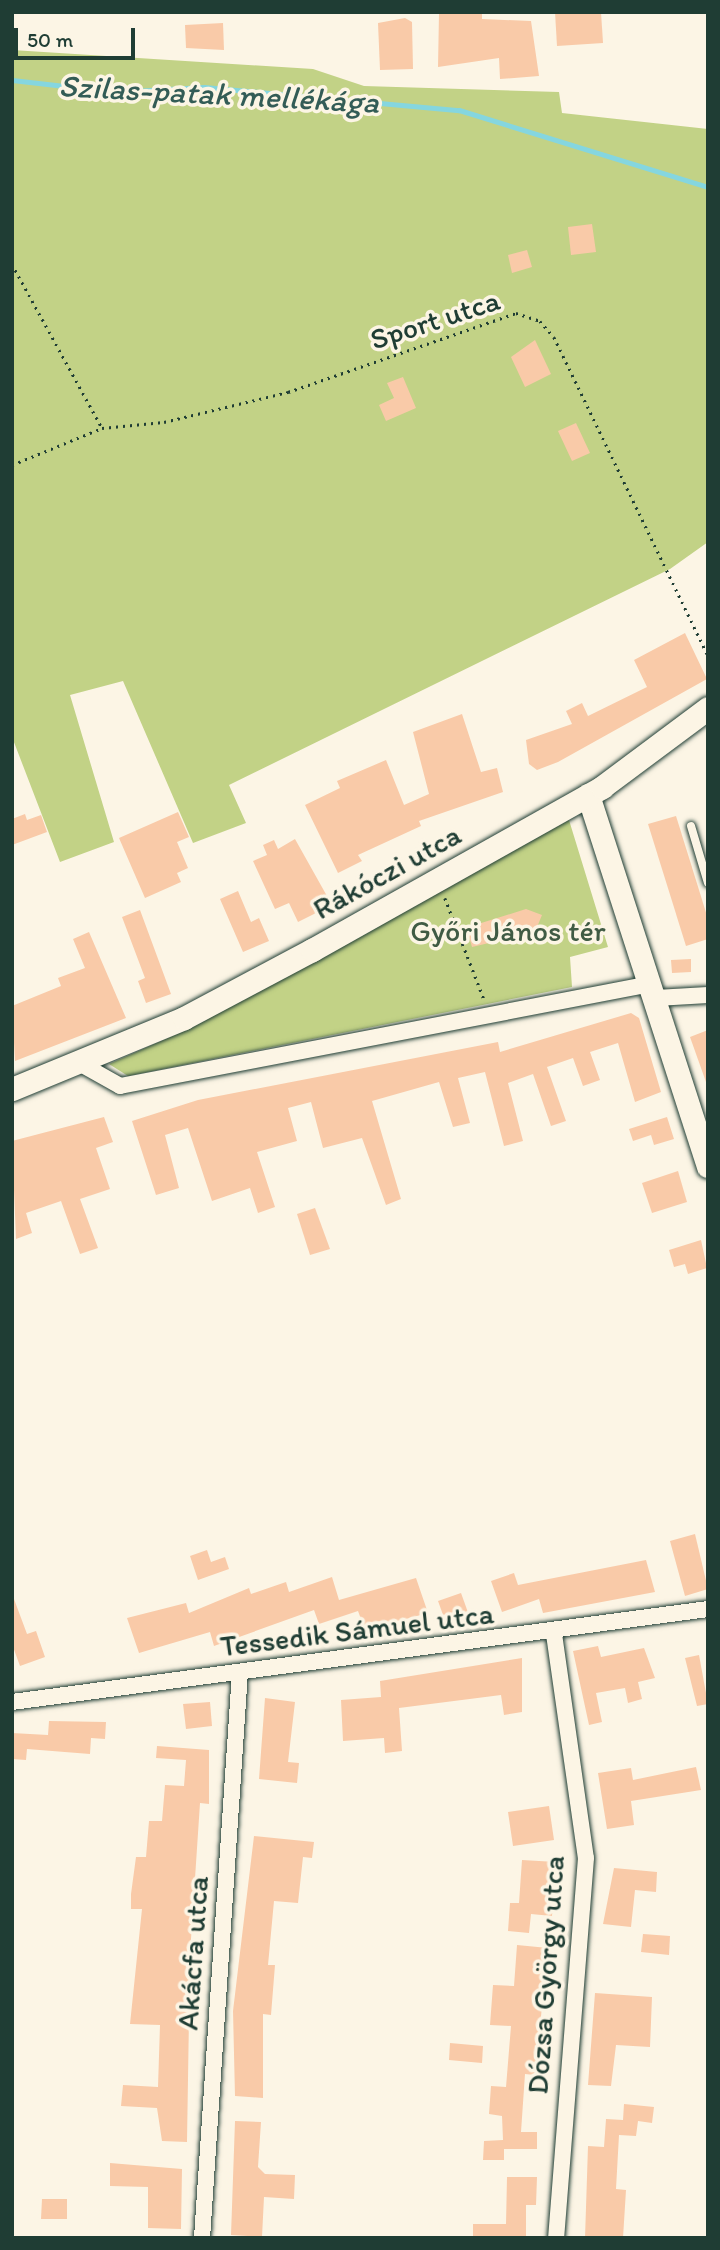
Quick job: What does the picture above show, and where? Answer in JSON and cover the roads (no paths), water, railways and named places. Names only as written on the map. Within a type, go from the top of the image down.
[{"type":"main road","name":"Rákóczi utca","points":[[12,1089],[81,1064],[184,1018],[438,879],[588,795],[708,708]]},
{"type":"main road","points":[[588,795],[708,1166]]},
{"type":"street","points":[[81,1064],[120,1086],[492,1015],[653,991],[708,995]]},
{"type":"street","name":"Tessedik Sámuel utca","points":[[12,1702],[554,1634],[708,1609]]},
{"type":"street","name":"Dózsa György utca","points":[[554,1634],[586,1858],[556,2238]]},
{"type":"street","name":"Akácfa utca","points":[[202,2238],[240,1672]]},
{"type":"lane","points":[[691,826],[708,883]]},
{"type":"lane","points":[[697,845],[708,842]]},
{"type":"waterway","name":"Szilas-patak mellékága","points":[[12,80],[116,92],[204,87],[459,110],[708,187]]},
{"type":"park label","name":"Győri János tér","points":[[508,931]]}]
